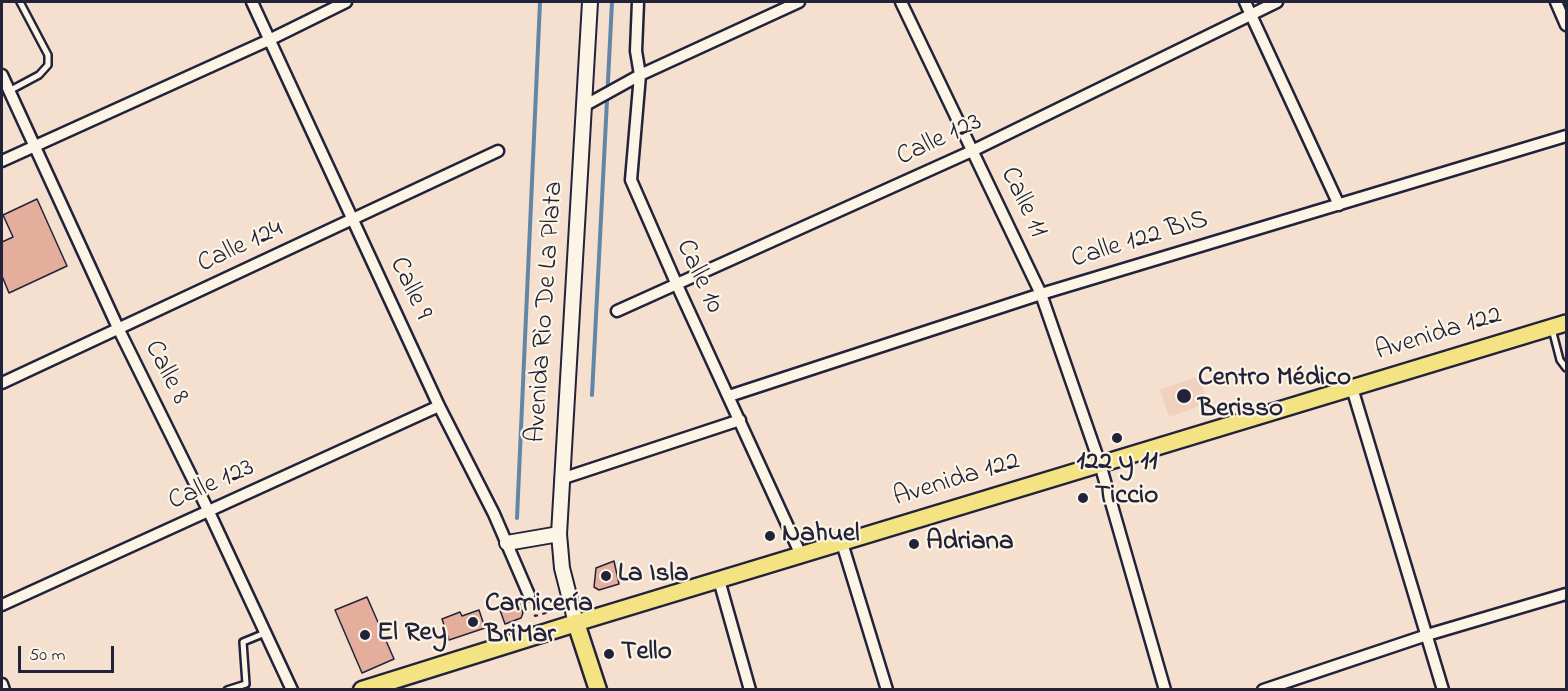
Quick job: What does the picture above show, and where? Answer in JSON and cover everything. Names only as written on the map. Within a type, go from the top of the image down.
[{"type":"highway","name":"Avenida 122","points":[[362,690],[576,623]]},
{"type":"highway","points":[[576,623],[598,690]]},
{"type":"main road","name":"Avenida Rìo De La Plata","points":[[576,623],[562,568],[559,534],[590,2]]},
{"type":"main road","name":"Avenida 122","points":[[576,623],[1566,323]]},
{"type":"main road","points":[[507,543],[559,534]]},
{"type":"street","name":"Calle 9","points":[[252,2],[439,406],[507,543],[529,595]]},
{"type":"street","points":[[2,161],[269,40],[346,2]]},
{"type":"street","name":"Calle 10","points":[[638,2],[636,51],[640,75],[631,180],[676,285],[801,555]]},
{"type":"street","points":[[584,106],[640,75],[799,2]]},
{"type":"street","name":"Calle 11","points":[[901,2],[1041,294],[1100,464],[1165,690]]},
{"type":"street","points":[[1245,2],[1339,205]]},
{"type":"street","name":"Calle 123","points":[[617,311],[972,151],[1277,2]]},
{"type":"street","points":[[1556,2],[1566,25]]},
{"type":"street","name":"Calle 8","points":[[2,75],[119,330],[210,512],[292,690]]},
{"type":"street","name":"Calle 122 BIS","points":[[729,396],[1041,294],[1566,136]]},
{"type":"street","name":"Calle 124","points":[[2,383],[498,151]]},
{"type":"street","points":[[1352,388],[1443,690]]},
{"type":"street","name":"Calle 123","points":[[2,605],[439,406]]},
{"type":"street","points":[[561,478],[740,420]]},
{"type":"street","points":[[842,543],[887,690]]},
{"type":"street","points":[[719,580],[750,690]]},
{"type":"street","points":[[1263,690],[1426,635],[1566,594]]},
{"type":"street","points":[[2,684],[4,690]]},
{"type":"lane","points":[[9,91],[39,75],[48,65],[48,55],[20,2]]},
{"type":"lane","points":[[1551,328],[1560,360],[1566,368]]},
{"type":"lane","points":[[227,690],[246,684],[243,642],[267,632]]},
{"type":"path","points":[[529,595],[535,616],[546,613],[554,630]]},
{"type":"shaded area","name":"Centro Médico Berisso","points":[[1199,376],[1208,403],[1169,417],[1160,390]]},
{"type":"building","points":[[37,199],[67,266],[9,293],[2,276],[2,242],[13,237],[3,215]]},
{"type":"building","name":"La Isla","points":[[614,561],[619,584],[599,590],[594,587],[596,568]]},
{"type":"building","name":"El Rey","points":[[367,597],[394,659],[362,673],[335,610]]},
{"type":"building","points":[[519,602],[523,613],[521,618],[505,624],[500,610]]},
{"type":"building","points":[[479,610],[485,628],[449,640],[442,619],[460,612],[462,616]]},
{"type":"waterway","points":[[517,518],[540,2]]},
{"type":"waterway","points":[[592,395],[612,2]]},
{"type":"place","name":"Centro Médico Berisso","points":[[1184,396]]},
{"type":"place","name":"122 y 11","points":[[1117,438]]},
{"type":"place","name":"Ticcio","points":[[1083,498]]},
{"type":"place","name":"Nahuel","points":[[770,536]]},
{"type":"place","name":"Adriana","points":[[914,544]]},
{"type":"place","name":"La Isla","points":[[606,576]]},
{"type":"place","name":"Carnicería BriMar","points":[[473,622]]},
{"type":"place","name":"El Rey","points":[[365,635]]},
{"type":"place","name":"Tello","points":[[609,654]]}]
